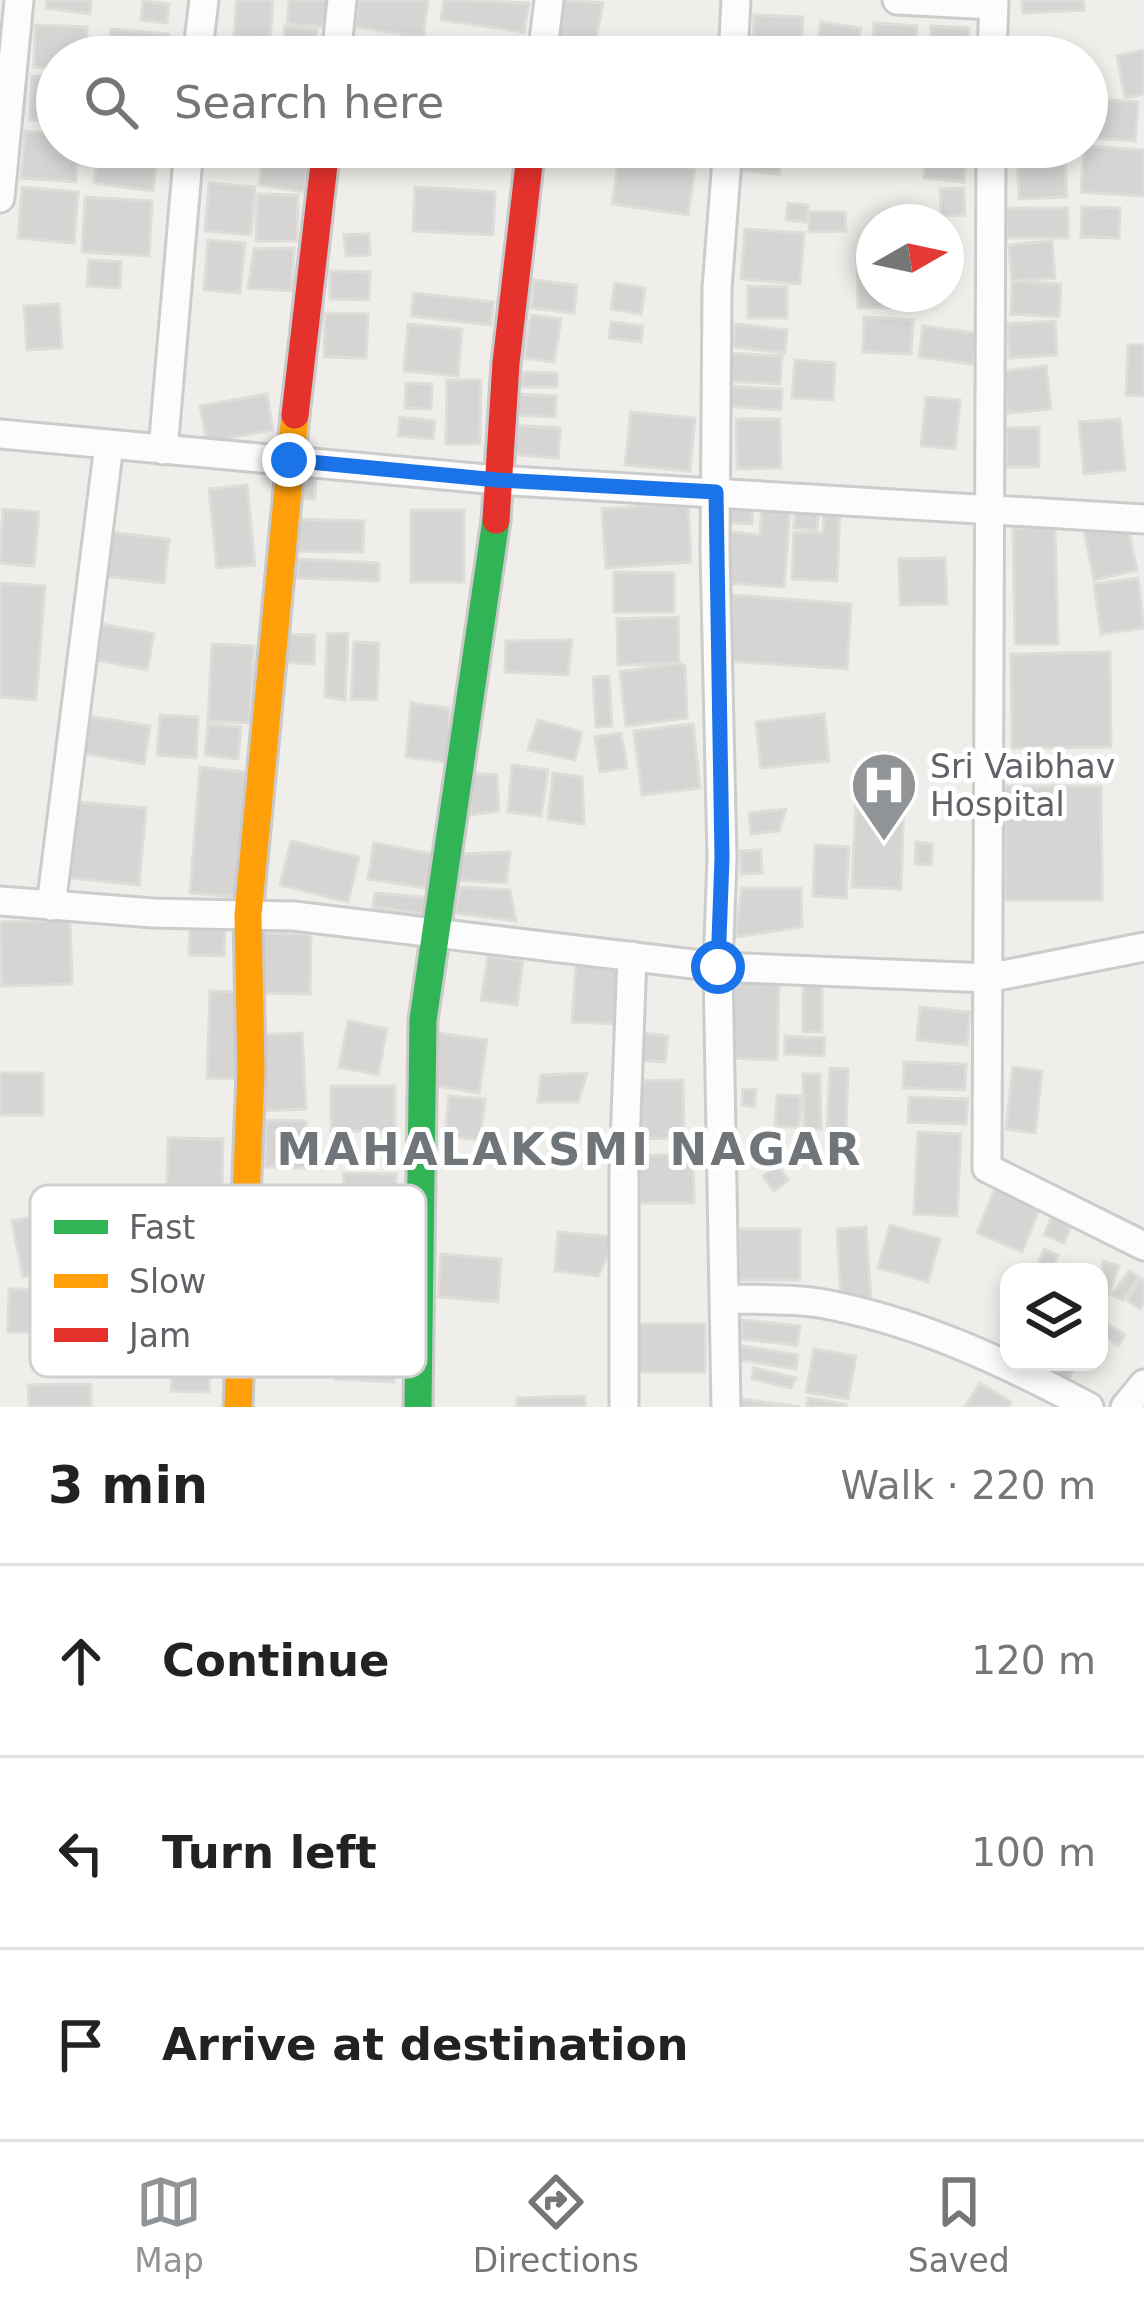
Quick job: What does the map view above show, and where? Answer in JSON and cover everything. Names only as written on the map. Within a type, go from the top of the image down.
[{"type":"street","points":[[0,198],[19,0]]},
{"type":"street","points":[[200,36],[204,0]]},
{"type":"street","points":[[338,36],[341,0]]},
{"type":"street","points":[[545,36],[549,0]]},
{"type":"street","points":[[734,36],[736,0]]},
{"type":"street","points":[[897,0],[993,2],[992,36]]},
{"type":"street","points":[[163,450],[187,168]]},
{"type":"street","points":[[247,1185],[251,1072],[248,915],[289,460],[324,168]]},
{"type":"street","points":[[421,1185],[423,1020],[494,556],[506,363],[529,168]]},
{"type":"street","points":[[726,168],[717,288],[716,492],[726,1407]]},
{"type":"street","points":[[991,168],[987,1168],[1144,1246]]},
{"type":"street","points":[[1,443],[109,446],[497,480],[1144,519]]},
{"type":"street","points":[[51,906],[109,446]]},
{"type":"street","points":[[0,902],[294,916],[718,967],[988,978],[1144,947]]},
{"type":"street","points":[[624,1407],[624,1148],[632,956]]},
{"type":"street","points":[[725,1299],[817,1303],[925,1331],[1011,1365],[1089,1407]]},
{"type":"street","points":[[238,1407],[239,1377]]},
{"type":"street","points":[[418,1377],[418,1407]]},
{"type":"street","points":[[1124,1407],[1144,1384]]},
{"type":"building","points":[[47,0],[91,0],[90,14],[46,8]]},
{"type":"building","points":[[237,0],[273,0],[270,36],[234,36]]},
{"type":"building","points":[[289,0],[333,0],[330,27],[287,24]]},
{"type":"building","points":[[359,0],[428,0],[423,36],[355,27]]},
{"type":"building","points":[[444,0],[529,3],[524,32],[441,20]]},
{"type":"building","points":[[560,0],[603,3],[597,36],[553,36]]},
{"type":"building","points":[[1022,0],[1083,0],[1084,10],[1023,13]]},
{"type":"building","points":[[143,1],[169,4],[167,23],[141,20]]},
{"type":"building","points":[[754,15],[803,17],[802,36],[753,36]]},
{"type":"building","points":[[821,22],[861,28],[860,36],[819,36]]},
{"type":"building","points":[[874,23],[917,26],[916,36],[873,36]]},
{"type":"building","points":[[35,25],[87,27],[87,36],[36,36],[34,67]]},
{"type":"building","points":[[285,26],[317,30],[316,36],[284,36]]},
{"type":"building","points":[[931,26],[969,28],[969,36],[931,36]]},
{"type":"building","points":[[111,29],[169,34],[169,36],[110,36]]},
{"type":"building","points":[[1144,50],[1144,94],[1125,98],[1117,56]]},
{"type":"building","points":[[32,76],[36,76],[36,120],[30,120]]},
{"type":"building","points":[[1108,100],[1138,102],[1135,141],[1108,139]]},
{"type":"building","points":[[25,131],[36,132],[36,168],[77,168],[76,182],[21,178]]},
{"type":"building","points":[[1108,147],[1144,150],[1144,196],[1081,192],[1083,168],[1108,168]]},
{"type":"building","points":[[96,168],[156,168],[153,191],[94,183]]},
{"type":"building","points":[[262,168],[307,168],[304,192],[259,185]]},
{"type":"building","points":[[617,168],[695,169],[688,215],[612,204]]},
{"type":"building","points":[[737,168],[779,168],[779,174]]},
{"type":"building","points":[[925,168],[965,168],[964,182],[924,178]]},
{"type":"building","points":[[1018,168],[1066,168],[1067,197],[1019,199]]},
{"type":"building","points":[[209,183],[255,187],[251,235],[205,231]]},
{"type":"building","points":[[22,187],[78,192],[74,243],[18,238]]},
{"type":"building","points":[[415,187],[495,192],[493,235],[413,231]]},
{"type":"building","points":[[964,188],[965,215],[964,204],[941,204],[940,189]]},
{"type":"building","points":[[257,194],[298,195],[297,241],[256,241]]},
{"type":"building","points":[[85,197],[152,201],[149,256],[82,252]]},
{"type":"building","points":[[788,203],[808,205],[807,222],[786,220]]},
{"type":"building","points":[[1082,207],[1120,208],[1119,238],[1081,237]]},
{"type":"building","points":[[1007,208],[1068,208],[1068,238],[1007,238]]},
{"type":"building","points":[[809,212],[845,212],[846,231],[809,232]]},
{"type":"building","points":[[745,229],[804,233],[800,284],[741,279]]},
{"type":"building","points":[[369,234],[370,255],[346,256],[344,235]]},
{"type":"building","points":[[208,240],[245,243],[240,293],[204,290]]},
{"type":"building","points":[[1052,241],[1055,278],[1012,281],[1009,245]]},
{"type":"building","points":[[294,248],[292,291],[248,288],[254,249]]},
{"type":"building","points":[[89,260],[121,262],[120,288],[87,286]]},
{"type":"building","points":[[330,271],[370,272],[369,300],[330,299]]},
{"type":"building","points":[[534,280],[577,285],[574,313],[531,308]]},
{"type":"building","points":[[1012,281],[1061,284],[1059,317],[1011,314]]},
{"type":"building","points":[[615,283],[645,288],[641,314],[611,309]]},
{"type":"building","points":[[748,286],[787,287],[787,318],[748,318]]},
{"type":"building","points":[[414,293],[493,302],[491,325],[411,316]]},
{"type":"building","points":[[59,304],[62,348],[27,350],[24,306]]},
{"type":"building","points":[[325,313],[368,314],[366,358],[324,357]]},
{"type":"building","points":[[531,315],[561,319],[554,362],[524,358]]},
{"type":"building","points":[[864,317],[913,320],[911,354],[863,352]]},
{"type":"building","points":[[1055,321],[1057,355],[1009,358],[1008,324]]},
{"type":"building","points":[[611,322],[643,326],[641,342],[609,338]]},
{"type":"building","points":[[408,324],[462,329],[458,376],[404,371]]},
{"type":"building","points":[[736,324],[787,330],[785,353],[733,347]]},
{"type":"building","points":[[923,326],[977,333],[973,364],[919,357]]},
{"type":"building","points":[[1128,345],[1144,345],[1144,396],[1126,395]]},
{"type":"building","points":[[728,353],[782,356],[780,384],[726,381]]},
{"type":"building","points":[[795,360],[835,363],[833,400],[792,398]]},
{"type":"building","points":[[1046,366],[1051,409],[1008,413],[1003,371]]},
{"type":"building","points":[[524,372],[557,373],[557,387],[520,387]]},
{"type":"building","points":[[447,380],[481,380],[480,444],[446,444]]},
{"type":"building","points":[[406,383],[432,384],[431,409],[405,408]]},
{"type":"building","points":[[726,386],[782,389],[781,410],[725,406]]},
{"type":"building","points":[[267,394],[273,430],[207,442],[200,406]]},
{"type":"building","points":[[514,394],[556,396],[555,417],[513,415]]},
{"type":"building","points":[[926,397],[960,400],[955,449],[921,446]]},
{"type":"building","points":[[631,412],[695,418],[690,471],[625,465]]},
{"type":"building","points":[[400,417],[435,421],[433,439],[398,436]]},
{"type":"building","points":[[736,419],[780,419],[781,468],[737,469]]},
{"type":"building","points":[[1120,419],[1125,470],[1084,474],[1079,422]]},
{"type":"building","points":[[506,425],[560,428],[558,458],[504,454]]},
{"type":"building","points":[[1039,427],[1039,467],[1007,467],[1007,428]]},
{"type":"building","points":[[291,472],[316,473],[315,499],[290,498]]},
{"type":"building","points":[[247,485],[255,565],[217,568],[209,489]]},
{"type":"building","points":[[796,499],[819,501],[817,530],[794,528]]},
{"type":"building","points":[[727,500],[753,502],[752,524],[725,522]]},
{"type":"building","points":[[688,503],[691,562],[606,568],[602,509]]},
{"type":"building","points":[[762,506],[790,508],[784,587],[727,583],[731,532],[760,535]]},
{"type":"building","points":[[3,509],[39,512],[34,566],[0,563]]},
{"type":"building","points":[[824,509],[840,509],[837,581],[792,579],[794,532],[823,533]]},
{"type":"building","points":[[411,510],[464,510],[464,582],[411,582]]},
{"type":"building","points":[[293,519],[364,521],[363,552],[292,551]]},
{"type":"building","points":[[1127,521],[1137,570],[1094,580],[1084,530]]},
{"type":"building","points":[[1055,527],[1058,644],[1015,644],[1013,528]]},
{"type":"building","points":[[108,532],[169,539],[164,583],[104,576]]},
{"type":"building","points":[[945,558],[947,604],[900,605],[899,559]]},
{"type":"building","points":[[298,559],[379,563],[379,581],[297,578]]},
{"type":"building","points":[[614,572],[674,573],[674,612],[614,612]]},
{"type":"building","points":[[1138,578],[1144,628],[1101,634],[1094,584]]},
{"type":"building","points":[[0,583],[45,586],[36,700],[0,697]]},
{"type":"building","points":[[733,595],[851,604],[847,669],[729,661]]},
{"type":"building","points":[[678,617],[679,663],[618,665],[617,619]]},
{"type":"building","points":[[102,624],[154,634],[147,670],[96,660]]},
{"type":"building","points":[[348,633],[345,700],[325,697],[327,634]]},
{"type":"building","points":[[278,634],[315,635],[314,664],[277,662]]},
{"type":"building","points":[[572,640],[568,675],[505,672],[506,641]]},
{"type":"building","points":[[354,642],[379,643],[377,700],[351,699]]},
{"type":"building","points":[[212,644],[254,646],[250,723],[208,721]]},
{"type":"building","points":[[1110,652],[1111,747],[1012,748],[1011,654]]},
{"type":"building","points":[[685,666],[687,718],[626,726],[620,672]]},
{"type":"building","points":[[609,676],[612,726],[596,727],[593,677]]},
{"type":"building","points":[[411,703],[449,708],[450,763],[406,757]]},
{"type":"building","points":[[824,714],[829,761],[761,768],[756,722]]},
{"type":"building","points":[[160,715],[198,717],[196,758],[157,755]]},
{"type":"building","points":[[88,716],[150,726],[144,764],[82,753]]},
{"type":"building","points":[[538,720],[582,732],[575,760],[528,750]]},
{"type":"building","points":[[208,724],[241,727],[238,759],[205,755]]},
{"type":"building","points":[[693,724],[700,788],[642,795],[634,731]]},
{"type":"building","points":[[621,733],[627,768],[600,772],[595,737]]},
{"type":"building","points":[[512,765],[548,770],[541,816],[508,812]]},
{"type":"building","points":[[200,767],[246,772],[236,897],[190,893]]},
{"type":"building","points":[[473,773],[497,775],[499,811],[470,815]]},
{"type":"building","points":[[553,773],[582,777],[584,824],[548,819]]},
{"type":"building","points":[[1004,786],[1101,786],[1102,900],[1005,900]]},
{"type":"building","points":[[856,798],[904,800],[901,889],[852,887]]},
{"type":"building","points":[[69,801],[146,808],[139,885],[62,877]]},
{"type":"building","points":[[786,809],[779,831],[751,834],[749,813]]},
{"type":"building","points":[[291,841],[359,857],[348,902],[280,885]]},
{"type":"building","points":[[916,842],[933,844],[931,865],[915,864]]},
{"type":"building","points":[[374,843],[433,854],[432,889],[368,879]]},
{"type":"building","points":[[815,845],[849,847],[846,898],[813,896]]},
{"type":"building","points":[[761,850],[762,873],[741,874],[740,851]]},
{"type":"building","points":[[510,852],[506,883],[456,880],[460,854]]},
{"type":"building","points":[[460,887],[510,890],[516,921],[455,913]]},
{"type":"building","points":[[742,888],[801,888],[802,927],[735,937]]},
{"type":"building","points":[[375,893],[435,898],[430,915],[373,907]]},
{"type":"building","points":[[70,920],[72,984],[2,986],[0,922]]},
{"type":"building","points":[[190,926],[225,928],[224,956],[189,955]]},
{"type":"building","points":[[261,933],[311,934],[310,994],[260,993]]},
{"type":"building","points":[[488,956],[523,961],[517,1005],[481,1000]]},
{"type":"building","points":[[576,963],[620,966],[616,1024],[572,1022]]},
{"type":"building","points":[[733,979],[779,981],[777,1060],[730,1058]]},
{"type":"building","points":[[803,980],[822,980],[822,1032],[803,1032]]},
{"type":"building","points":[[210,991],[242,992],[238,1079],[207,1078]]},
{"type":"building","points":[[920,1007],[970,1012],[967,1045],[917,1040]]},
{"type":"building","points":[[348,1021],[387,1029],[378,1075],[339,1067]]},
{"type":"building","points":[[302,1033],[306,1109],[265,1111],[260,1035]]},
{"type":"building","points":[[438,1033],[487,1040],[479,1093],[431,1085]]},
{"type":"building","points":[[642,1033],[668,1036],[665,1062],[639,1060]]},
{"type":"building","points":[[785,1036],[825,1038],[824,1056],[785,1054]]},
{"type":"building","points":[[904,1062],[966,1064],[965,1090],[903,1088]]},
{"type":"building","points":[[1013,1067],[1042,1071],[1035,1133],[1006,1129]]},
{"type":"building","points":[[830,1068],[848,1069],[846,1130],[827,1130]]},
{"type":"building","points":[[0,1073],[43,1073],[43,1115],[0,1115]]},
{"type":"building","points":[[587,1073],[578,1102],[538,1102],[541,1075]]},
{"type":"building","points":[[803,1074],[820,1074],[821,1129],[804,1130]]},
{"type":"building","points":[[683,1080],[684,1138],[632,1139],[631,1081]]},
{"type":"building","points":[[331,1086],[395,1086],[395,1131],[331,1131]]},
{"type":"building","points":[[743,1089],[756,1090],[754,1107],[742,1105]]},
{"type":"building","points":[[777,1095],[801,1096],[799,1128],[775,1126]]},
{"type":"building","points":[[449,1096],[485,1099],[480,1140],[445,1136]]},
{"type":"building","points":[[909,1097],[968,1099],[966,1124],[908,1122]]},
{"type":"building","points":[[266,1120],[306,1121],[306,1168],[265,1167]]},
{"type":"building","points":[[918,1132],[961,1134],[957,1216],[914,1214]]},
{"type":"building","points":[[168,1138],[223,1139],[222,1185],[167,1185]]},
{"type":"building","points":[[693,1154],[694,1203],[640,1203],[637,1156]]},
{"type":"building","points":[[777,1165],[788,1180],[774,1191],[763,1176]]},
{"type":"building","points":[[343,1173],[396,1174],[396,1185],[344,1185]]},
{"type":"building","points":[[996,1186],[1041,1205],[1022,1252],[977,1233]]},
{"type":"building","points":[[1054,1211],[1074,1219],[1064,1243],[1044,1235]]},
{"type":"building","points":[[30,1218],[30,1276],[23,1277],[12,1221]]},
{"type":"building","points":[[890,1225],[940,1239],[928,1282],[878,1268]]},
{"type":"building","points":[[866,1227],[871,1300],[841,1302],[837,1229]]},
{"type":"building","points":[[739,1229],[800,1229],[800,1280],[739,1280]]},
{"type":"building","points":[[558,1232],[616,1237],[598,1276],[555,1271]]},
{"type":"building","points":[[1044,1249],[1058,1255],[1055,1263],[1039,1263]]},
{"type":"building","points":[[441,1254],[501,1259],[498,1302],[438,1297]]},
{"type":"building","points":[[1103,1261],[1119,1266],[1108,1296],[1108,1263]]},
{"type":"building","points":[[1129,1271],[1139,1277],[1123,1300],[1112,1295]]},
{"type":"building","points":[[1140,1279],[1144,1302],[1140,1309],[1127,1300]]},
{"type":"building","points":[[9,1289],[30,1289],[30,1332],[8,1332]]},
{"type":"building","points":[[742,1320],[800,1326],[797,1345],[741,1339]]},
{"type":"building","points":[[633,1324],[705,1324],[705,1372],[632,1372]]},
{"type":"building","points":[[1108,1324],[1125,1335],[1118,1346],[1108,1339]]},
{"type":"building","points":[[737,1345],[798,1355],[796,1369],[735,1359]]},
{"type":"building","points":[[814,1349],[856,1356],[848,1399],[806,1392]]},
{"type":"building","points":[[754,1368],[796,1378],[791,1388],[752,1379]]},
{"type":"building","points":[[1058,1371],[1073,1371],[1063,1389],[1052,1382]]},
{"type":"building","points":[[171,1377],[209,1377],[209,1392],[171,1391]]},
{"type":"building","points":[[336,1377],[394,1377],[394,1382]]},
{"type":"building","points":[[980,1383],[1011,1402],[1008,1407],[965,1407]]},
{"type":"building","points":[[91,1384],[91,1407],[29,1407],[28,1385]]},
{"type":"building","points":[[585,1396],[585,1407],[517,1407],[517,1398]]},
{"type":"building","points":[[808,1398],[846,1404],[846,1407],[807,1407]]},
{"type":"building","points":[[742,1399],[800,1407],[741,1407]]},
{"type":"traffic: fast","points":[[421,1185],[423,1020],[496,520]]},
{"type":"traffic: fast","points":[[418,1377],[418,1407]]},
{"type":"traffic: slow","points":[[247,1185],[251,1072],[248,915],[295,415]]},
{"type":"traffic: slow","points":[[238,1407],[239,1377]]},
{"type":"traffic: jam","points":[[295,415],[324,168]]},
{"type":"traffic: jam","points":[[496,520],[506,363],[529,168]]},
{"type":"place","name":"Sri Vaibhav Hospital","points":[[884,844]]},
{"type":"district","name":"MAHALAKSMI NAGAR","points":[[570,1149]]},
{"type":"route","points":[[289,460],[497,480],[716,492],[722,858],[718,967]]}]
